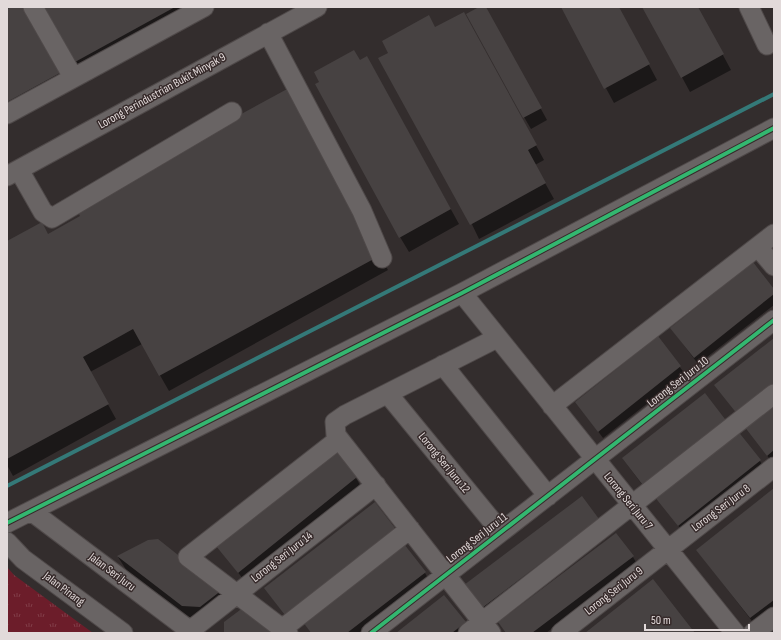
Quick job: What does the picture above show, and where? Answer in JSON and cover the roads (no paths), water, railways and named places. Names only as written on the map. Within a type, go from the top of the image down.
[{"type":"street","points":[[33,7],[73,77]]},
{"type":"street","points":[[7,114],[204,7]]},
{"type":"street","name":"Lorong Perindustrian Bukit Minyak 9","points":[[13,173],[268,33],[295,12],[317,7]]},
{"type":"street","points":[[749,7],[767,45]]},
{"type":"street","points":[[268,33],[362,211],[382,258]]},
{"type":"street","points":[[13,173],[43,212],[52,218],[232,112]]},
{"type":"street","points":[[7,523],[462,294],[774,128]]},
{"type":"street","points":[[552,406],[774,234]]},
{"type":"street","points":[[758,247],[774,266]]},
{"type":"street","name":"Lorong Seri Juru 7","points":[[462,294],[735,633]]},
{"type":"street","name":"Lorong Seri Juru 10","points":[[595,459],[774,320]]},
{"type":"street","points":[[497,338],[345,415],[335,422],[336,435],[446,575],[480,629],[632,505],[774,394]]},
{"type":"street","points":[[444,365],[548,496]]},
{"type":"street","name":"Lorong Seri Juru 12","points":[[388,394],[501,532]]},
{"type":"street","points":[[339,439],[188,557],[285,631],[410,529]]},
{"type":"street","name":"Lorong Seri Juru 11","points":[[371,633],[595,459]]},
{"type":"street","name":"Lorong Seri Juru 8","points":[[667,549],[774,467]]},
{"type":"street","name":"Lorong Seri Juru 14","points":[[190,632],[236,593],[376,485]]},
{"type":"street","name":"Jalan Seri Juru","points":[[31,511],[190,632]]},
{"type":"street","name":"Jalan Pinang","points":[[7,542],[23,559],[123,633]]},
{"type":"street","name":"Lorong Seri Juru 9","points":[[561,633],[667,549]]},
{"type":"street","points":[[753,633],[774,617]]},
{"type":"waterway","points":[[7,486],[774,94]]}]
